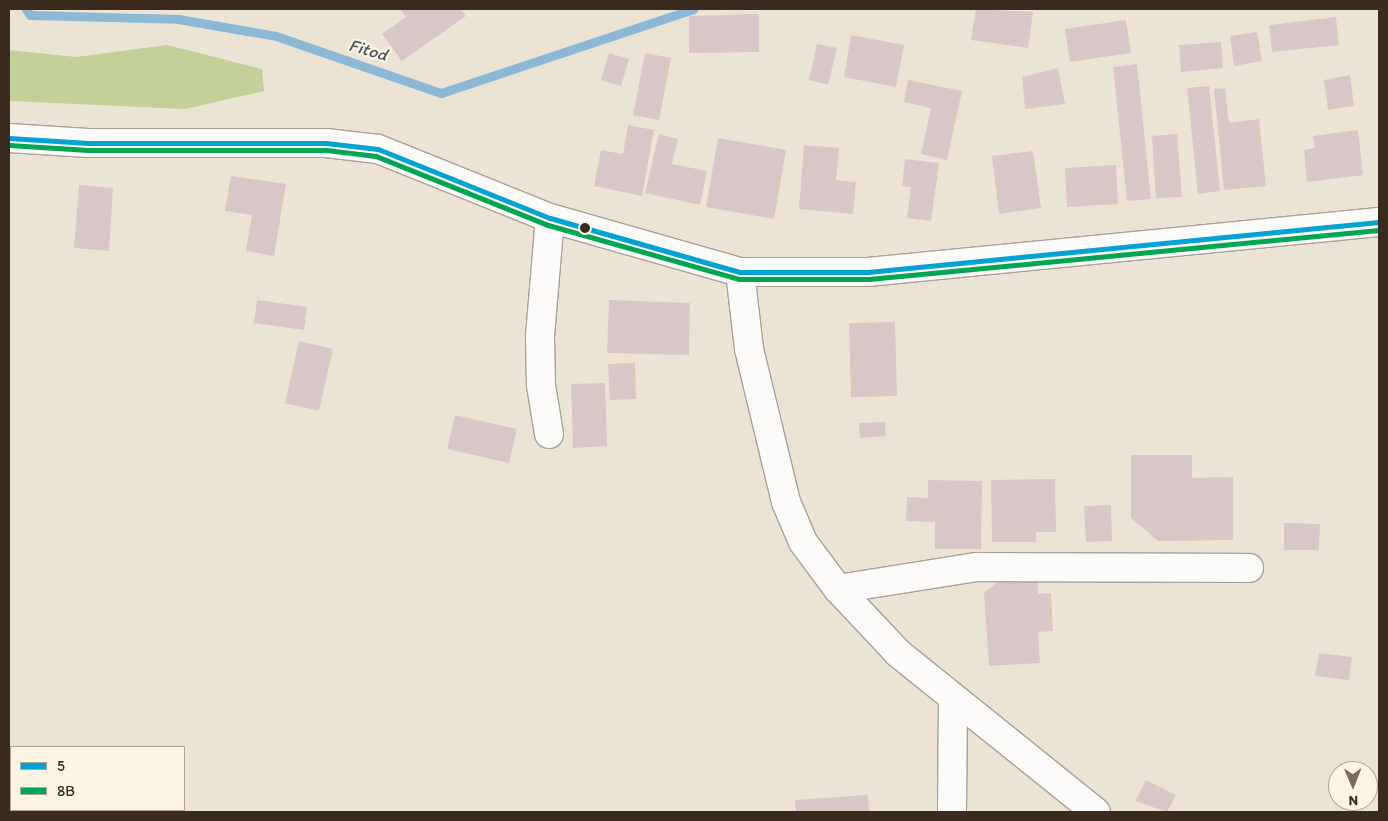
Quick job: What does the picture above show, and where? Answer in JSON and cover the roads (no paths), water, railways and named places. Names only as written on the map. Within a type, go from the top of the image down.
[{"type":"street","points":[[9,138],[88,144],[326,143],[378,149],[550,218],[740,272],[868,272],[1379,222]]},
{"type":"street","points":[[549,434],[541,385],[540,336],[550,218]]},
{"type":"street","points":[[740,272],[749,350],[786,502],[803,542],[838,589],[953,701],[1096,812]]},
{"type":"street","points":[[838,589],[977,567],[1250,568]]},
{"type":"street","points":[[952,812],[953,701]]},
{"type":"waterway","name":"Fitod","points":[[26,9],[30,15],[178,19],[276,36],[441,93],[693,9]]}]
